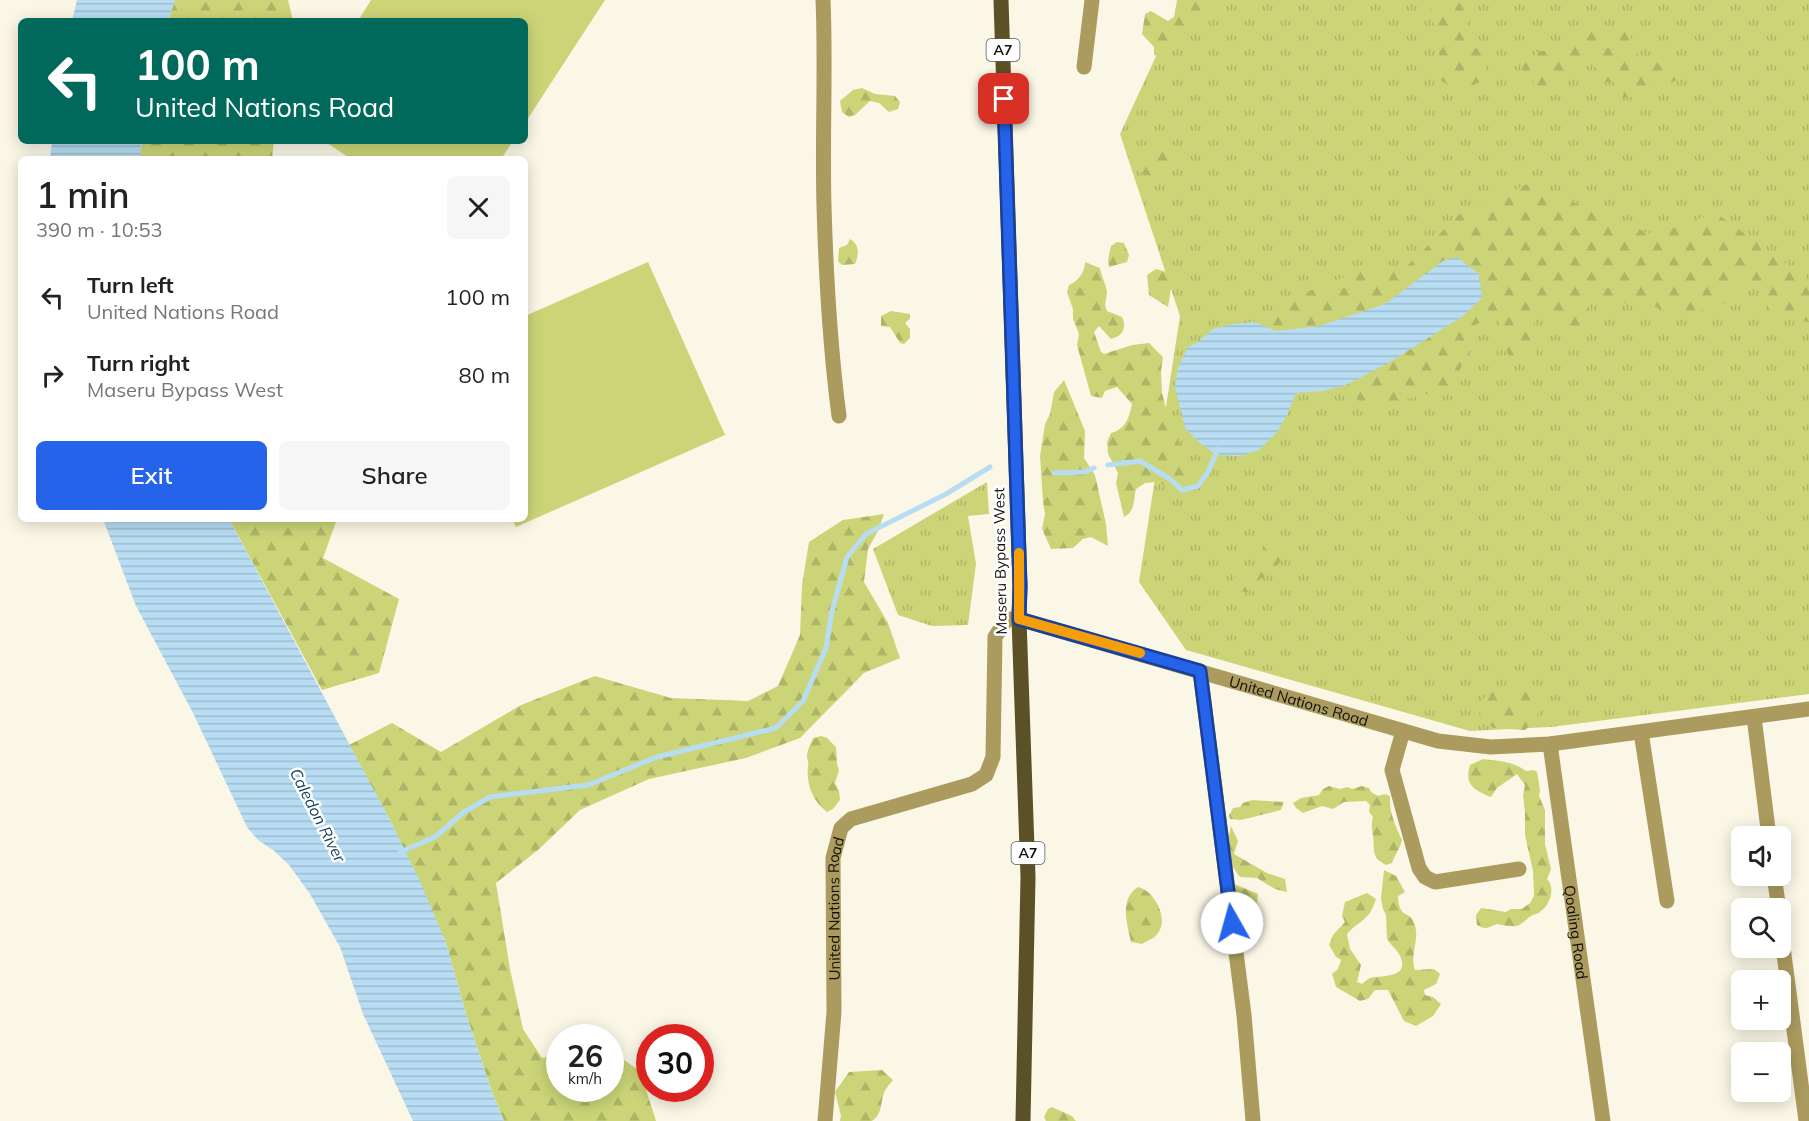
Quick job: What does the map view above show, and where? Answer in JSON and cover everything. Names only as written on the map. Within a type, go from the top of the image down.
[{"type":"main road","name":"Maseru Bypass West","points":[[1001,0],[1029,877],[1023,1121]]},
{"type":"street","points":[[823,0],[824,205],[830,350],[839,416]]},
{"type":"street","points":[[1084,67],[1092,0]]},
{"type":"street","name":"United Nations Road","points":[[825,1121],[834,1012],[833,858],[841,828],[852,819],[962,787],[986,775],[993,757],[995,637],[1007,619],[1019,619],[1438,741],[1491,747],[1550,744],[1809,710]]},
{"type":"street","points":[[1200,671],[1244,1015],[1253,1121]]},
{"type":"street","points":[[1754,717],[1768,826]]},
{"type":"street","points":[[1403,731],[1392,770],[1419,868],[1425,877],[1435,882],[1519,869]]},
{"type":"street","points":[[1641,732],[1667,902]]},
{"type":"street","name":"Qoaling Road","points":[[1550,744],[1603,1121]]},
{"type":"street","points":[[1784,958],[1806,1121]]},
{"type":"green space","points":[[175,0],[288,0],[292,18],[169,18]]},
{"type":"green space","points":[[371,0],[605,0],[528,118],[528,18],[360,18]]},
{"type":"green space","points":[[1177,0],[1215,1],[1207,19],[1197,24],[1178,28],[1167,52],[1161,57],[1154,55],[1154,47],[1142,34],[1145,14],[1151,11],[1168,21],[1174,17]]},
{"type":"green space","points":[[1182,0],[1809,0],[1809,694],[1551,727],[1470,731],[1186,650],[1139,582],[1180,316],[1120,134]]},
{"type":"green space","points":[[1431,0],[1457,0],[1463,7],[1474,46],[1487,58],[1486,78],[1463,88],[1453,87],[1440,80],[1441,57],[1433,48],[1441,32],[1430,18]]},
{"type":"green space","points":[[1581,27],[1602,29],[1604,45],[1607,48],[1616,37],[1628,30],[1639,58],[1663,64],[1668,60],[1682,77],[1665,86],[1650,84],[1639,96],[1625,98],[1615,83],[1597,80],[1594,68],[1596,53],[1583,51],[1567,83],[1542,91],[1533,85],[1534,79],[1522,70],[1525,63],[1539,51],[1559,51],[1566,42],[1568,32]]},
{"type":"green space","points":[[862,88],[875,94],[895,96],[900,102],[898,109],[889,112],[879,103],[870,101],[855,115],[849,117],[842,112],[840,101],[853,90]]},
{"type":"green space","points":[[1160,139],[1174,156],[1168,169],[1155,176],[1144,175],[1137,167],[1140,150],[1148,148]]},
{"type":"green space","points":[[142,144],[274,144],[272,156],[140,156]]},
{"type":"green space","points":[[328,144],[511,144],[503,156],[346,156]]},
{"type":"green space","points":[[1528,184],[1653,235],[1716,213],[1809,280],[1809,322],[1776,318],[1745,271],[1728,302],[1681,316],[1655,307],[1616,302],[1589,289],[1589,338],[1537,302],[1532,335],[1539,363],[1509,357],[1497,313],[1466,330],[1466,356],[1452,388],[1365,409],[1346,385],[1390,362],[1463,316],[1482,298],[1479,274],[1457,257],[1443,261],[1385,304],[1319,326],[1276,331],[1255,322],[1290,300],[1327,283],[1362,271],[1407,266],[1461,213]]},
{"type":"green space","points":[[850,239],[857,247],[855,264],[842,265],[838,261],[839,248],[847,245]]},
{"type":"green space","points":[[1117,242],[1124,243],[1129,255],[1127,262],[1109,267],[1111,246]]},
{"type":"green space","points":[[648,262],[725,435],[528,522],[528,315]]},
{"type":"green space","points":[[1085,262],[1100,268],[1107,290],[1105,304],[1107,311],[1122,317],[1124,325],[1123,331],[1111,339],[1099,326],[1094,332],[1101,352],[1104,354],[1132,345],[1149,343],[1163,357],[1162,393],[1179,440],[1185,474],[1182,482],[1167,486],[1156,482],[1145,483],[1136,489],[1132,508],[1124,517],[1116,483],[1118,473],[1108,454],[1107,442],[1111,433],[1120,429],[1126,422],[1132,404],[1117,387],[1105,391],[1102,398],[1091,396],[1077,345],[1079,334],[1067,292],[1069,285],[1081,275]]},
{"type":"green space","points":[[1156,269],[1167,272],[1171,288],[1168,307],[1149,295],[1147,275]]},
{"type":"green space","points":[[891,311],[910,314],[910,319],[905,323],[910,329],[910,338],[904,344],[900,343],[890,327],[881,326],[881,316]]},
{"type":"green space","points":[[1064,380],[1085,431],[1084,458],[1095,475],[1106,524],[1108,546],[1091,537],[1083,539],[1073,548],[1051,549],[1042,529],[1045,514],[1040,456],[1045,424],[1050,414],[1054,392]]},
{"type":"green space","points":[[987,482],[989,514],[968,516],[976,564],[968,625],[932,626],[898,615],[873,549]]},
{"type":"green space","points":[[884,514],[868,549],[864,582],[888,623],[900,658],[864,673],[800,738],[746,758],[649,779],[580,810],[538,850],[496,883],[510,969],[523,1029],[542,1058],[546,1057],[546,1102],[624,1102],[624,1060],[636,1068],[636,1102],[650,1102],[656,1121],[504,1121],[466,1014],[446,943],[392,824],[349,745],[392,723],[441,752],[521,705],[595,676],[671,698],[748,701],[778,686],[800,635],[802,585],[809,542],[843,520]]},
{"type":"green space","points":[[231,522],[336,522],[323,558],[399,599],[379,673],[322,690]]},
{"type":"green space","points":[[514,522],[527,522],[516,527]]},
{"type":"green space","points":[[1266,545],[1279,547],[1282,559],[1272,573],[1257,581],[1248,592],[1234,591],[1233,580],[1240,572],[1254,567]]},
{"type":"green space","points":[[1529,684],[1542,688],[1542,695],[1537,717],[1525,730],[1494,728],[1481,721],[1478,708],[1488,691]]},
{"type":"green space","points":[[821,736],[827,738],[836,747],[839,770],[835,783],[840,800],[833,809],[827,812],[817,803],[808,779],[808,752],[813,738]]},
{"type":"green space","points":[[1483,759],[1505,762],[1526,771],[1537,772],[1539,796],[1545,810],[1545,844],[1551,869],[1547,879],[1551,887],[1551,896],[1547,905],[1540,912],[1516,926],[1497,924],[1484,928],[1477,925],[1476,915],[1481,908],[1506,912],[1511,909],[1522,909],[1530,903],[1534,896],[1533,871],[1525,835],[1523,795],[1525,785],[1517,774],[1497,788],[1491,797],[1475,789],[1470,782],[1468,772],[1470,765]]},
{"type":"green space","points":[[1329,786],[1352,789],[1362,786],[1369,788],[1378,796],[1385,794],[1390,796],[1395,824],[1402,840],[1392,863],[1386,865],[1376,856],[1373,817],[1369,812],[1370,805],[1366,801],[1344,802],[1333,809],[1322,806],[1303,813],[1293,803],[1301,798],[1319,795]]},
{"type":"green space","points":[[1252,800],[1284,802],[1281,810],[1241,820],[1230,819],[1229,815],[1233,808]]},
{"type":"green space","points":[[1231,826],[1238,841],[1234,854],[1267,873],[1285,879],[1287,892],[1275,889],[1257,878],[1240,877],[1229,859],[1228,841]]},
{"type":"green space","points":[[1384,870],[1396,876],[1405,892],[1398,896],[1399,904],[1402,912],[1412,919],[1416,929],[1413,957],[1415,970],[1434,969],[1440,974],[1436,984],[1424,990],[1425,995],[1433,997],[1441,1004],[1433,1016],[1416,1026],[1404,1021],[1388,990],[1375,990],[1368,999],[1360,1001],[1336,987],[1332,974],[1338,969],[1341,960],[1336,957],[1329,945],[1333,935],[1345,922],[1342,916],[1345,902],[1367,893],[1376,899],[1372,909],[1367,917],[1347,934],[1350,949],[1361,965],[1357,982],[1362,984],[1370,978],[1388,976],[1399,972],[1402,968],[1399,954],[1387,939],[1386,915],[1381,899]]},
{"type":"green space","points":[[1234,884],[1258,894],[1253,933],[1247,935],[1241,933]]},
{"type":"green space","points":[[1138,887],[1155,900],[1162,920],[1157,935],[1142,944],[1131,942],[1126,912],[1128,898]]},
{"type":"green space","points":[[882,1070],[893,1080],[885,1091],[880,1112],[876,1118],[872,1121],[840,1121],[841,1116],[835,1092],[849,1072]]},
{"type":"green space","points":[[1052,1107],[1072,1116],[1076,1121],[1046,1121],[1044,1117],[1048,1109]]},
{"type":"water","points":[[77,0],[175,0],[169,18],[73,18]]},
{"type":"water","points":[[52,144],[142,144],[140,156],[50,156]]},
{"type":"water","points":[[1457,257],[1479,274],[1482,298],[1463,316],[1390,362],[1346,385],[1323,391],[1296,393],[1277,432],[1259,450],[1240,456],[1216,455],[1185,428],[1175,387],[1178,367],[1188,347],[1213,329],[1255,322],[1276,331],[1319,326],[1385,304],[1443,261]]},
{"type":"water","name":"Caledon River","points":[[104,522],[231,522],[392,824],[420,881],[446,943],[466,1014],[504,1121],[413,1121],[363,1014],[340,947],[310,894],[289,865],[258,840],[247,827],[193,713],[136,606]]},
{"type":"waterway","points":[[1108,465],[1140,461],[1170,479],[1182,490],[1198,486],[1208,472],[1218,449]]},
{"type":"waterway","points":[[400,852],[435,837],[464,812],[490,797],[588,785],[657,757],[776,728],[803,701],[826,648],[832,611],[847,557],[866,534],[946,494],[990,467]]},
{"type":"waterway","points":[[1054,473],[1084,472],[1094,468]]},
{"type":"slow traffic","points":[[1019,553],[1019,619],[1140,653]]},
{"type":"route","points":[[1004,99],[1020,586],[1019,619],[1200,671],[1232,923]]}]
